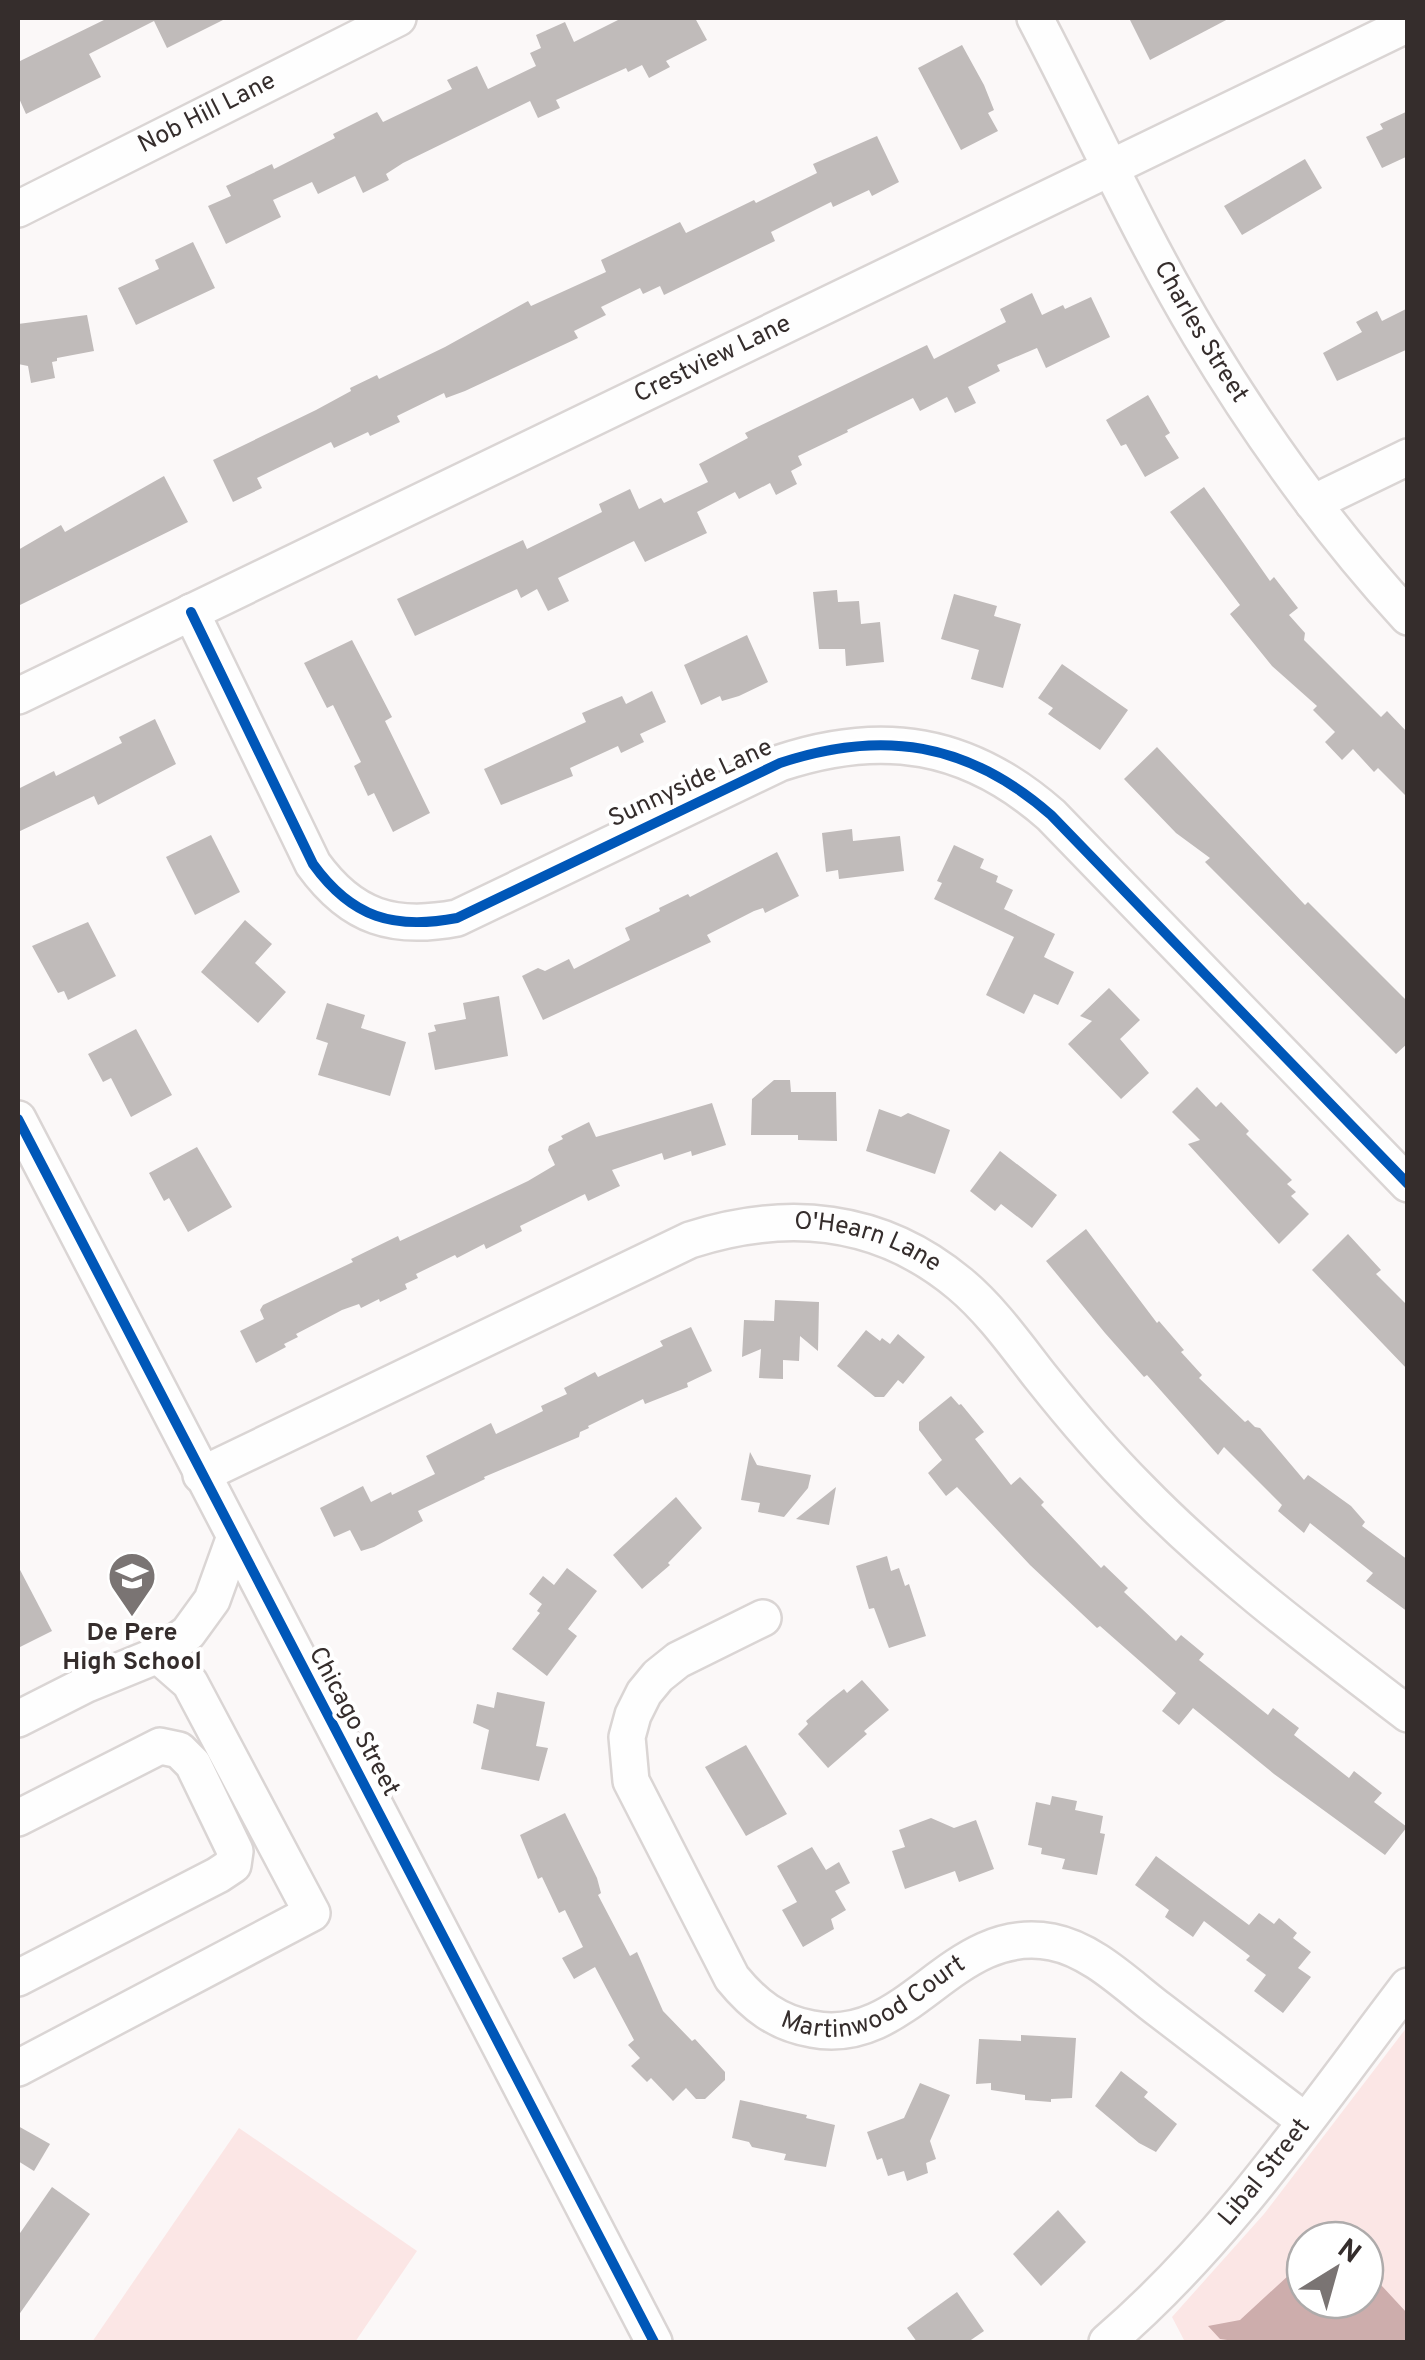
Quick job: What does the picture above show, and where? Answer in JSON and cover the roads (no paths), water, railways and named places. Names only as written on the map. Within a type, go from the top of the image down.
[{"type":"street","name":"Nob Hill Lane","points":[[18,209],[398,18]]},
{"type":"street","name":"Charles Street","points":[[1035,18],[1199,333],[1248,412],[1313,503],[1408,617]]},
{"type":"street","name":"Crestview Lane","points":[[18,696],[1408,24]]},
{"type":"street","points":[[1313,503],[1408,457]]},
{"type":"street","name":"Sunnyside Lane","points":[[191,612],[313,864],[327,884],[369,914],[424,924],[458,918],[780,763],[820,750],[859,744],[901,744],[938,751],[1006,780],[1050,814],[1408,1184]]},
{"type":"street","name":"Chicago Street","points":[[18,1119],[654,2342]]},
{"type":"street","name":"O'Hearn Lane","points":[[201,1475],[690,1240],[728,1227],[770,1221],[811,1221],[853,1228],[929,1260],[963,1286],[1140,1490],[1216,1563],[1408,1714]]},
{"type":"street","points":[[18,1720],[87,1684],[158,1655],[188,1634],[212,1600],[234,1539]]},
{"type":"street","name":"Martinwood Court","points":[[763,1618],[678,1660],[658,1676],[633,1715],[628,1737],[632,1780],[732,1978],[749,1999],[794,2026],[822,2031],[859,2028],[886,2018],[963,1960],[993,1945],[1024,1940],[1053,1942],[1098,1962],[1305,2120]]},
{"type":"street","points":[[18,2068],[312,1913],[190,1683],[158,1655]]},
{"type":"street","points":[[18,1818],[160,1746],[179,1750],[192,1764],[236,1851],[233,1865],[218,1875],[18,1978]]},
{"type":"street","name":"Libal Street","points":[[1106,2342],[1182,2271],[1232,2215],[1408,1986]]},
{"type":"place","name":"De Pere High School","points":[[132,1618]]}]
